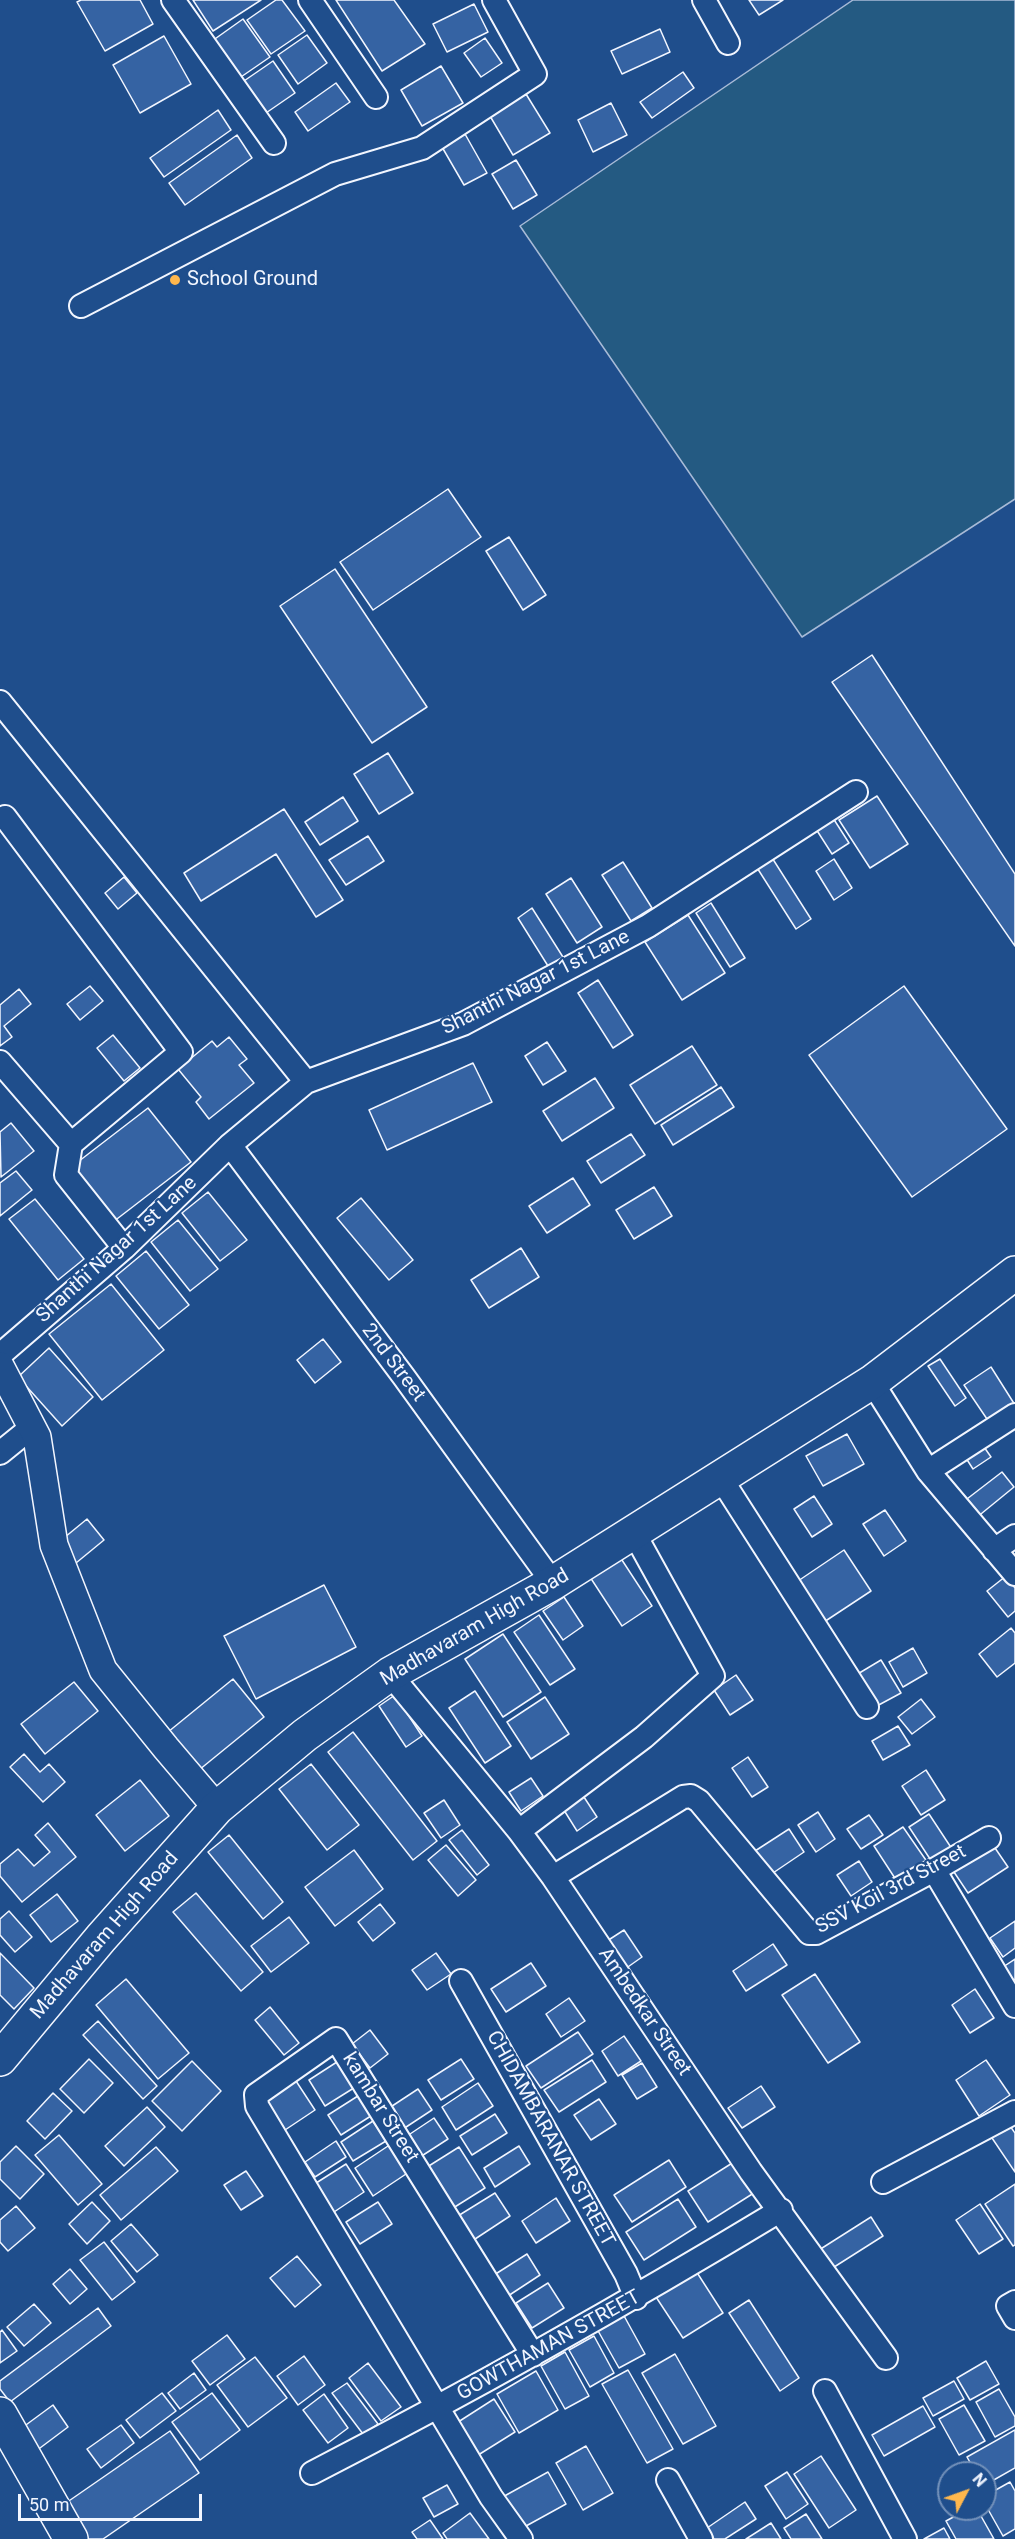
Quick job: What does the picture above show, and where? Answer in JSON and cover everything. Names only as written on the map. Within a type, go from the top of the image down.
[{"type":"main road","name":"Madhavaram High Road","points":[[0,2058],[101,1938],[217,1808],[305,1735],[390,1674],[553,1583],[872,1382],[1015,1273]]},
{"type":"main road","points":[[0,2414],[71,2539]]},
{"type":"street","points":[[173,0],[274,143]]},
{"type":"street","points":[[310,0],[376,97]]},
{"type":"street","points":[[81,306],[335,174],[422,148],[535,74],[494,0]]},
{"type":"street","points":[[704,0],[728,43]]},
{"type":"street","points":[[0,702],[306,1082]]},
{"type":"street","name":"Shanthi Nagar 1st Lane","points":[[0,1355],[124,1248],[230,1145],[306,1082],[463,1024],[648,926],[856,792]]},
{"type":"street","points":[[5,818],[181,1052],[71,1144],[66,1175],[124,1248]]},
{"type":"street","points":[[0,1062],[71,1144]]},
{"type":"street","name":"2nd Street","points":[[230,1145],[404,1377],[553,1583]]},
{"type":"street","points":[[0,1366],[37,1437],[54,1545],[104,1670],[217,1808]]},
{"type":"street","points":[[872,1382],[928,1471],[1015,1574]]},
{"type":"street","points":[[928,1471],[1015,1414]]},
{"type":"street","points":[[0,1453],[32,1427]]},
{"type":"street","points":[[720,1477],[867,1707]]},
{"type":"street","points":[[519,1831],[644,1737],[713,1676],[634,1533]]},
{"type":"street","points":[[994,1550],[1015,1536]]},
{"type":"street","name":"Ambedkar Street","points":[[390,1674],[553,1876],[751,2172],[781,2210],[886,2358]]},
{"type":"street","name":"SSV Koil 3rd Street","points":[[553,1876],[684,1797],[691,1796],[699,1802],[809,1933],[824,1929],[989,1838]]},
{"type":"street","points":[[934,1870],[1015,2006]]},
{"type":"street","name":"CHIDAMBARANAR STREET","points":[[461,1981],[626,2274],[636,2298]]},
{"type":"street","name":"kambar Street","points":[[438,2408],[257,2106],[256,2095],[336,2038],[533,2355]]},
{"type":"street","points":[[883,2182],[1015,2112]]},
{"type":"street","name":"GOWTHAMAN STREET","points":[[312,2473],[438,2408],[636,2298],[781,2210]]},
{"type":"street","points":[[825,2391],[905,2539]]},
{"type":"street","points":[[438,2408],[491,2497],[521,2539]]},
{"type":"street","points":[[668,2480],[701,2539]]},
{"type":"shaded area","points":[[853,0],[1015,0],[1015,499],[802,637],[520,226]]},
{"type":"building","points":[[81,0],[140,0],[153,24],[105,51],[77,2]]},
{"type":"building","points":[[193,0],[261,0],[213,31]]},
{"type":"building","points":[[276,0],[282,0],[305,31],[271,54],[247,20]]},
{"type":"building","points":[[336,0],[394,0],[425,44],[382,71]]},
{"type":"building","points":[[749,0],[783,0],[759,15]]},
{"type":"building","points":[[474,4],[488,32],[447,52],[433,24]]},
{"type":"building","points":[[243,19],[270,57],[238,79],[212,41]]},
{"type":"building","points":[[660,29],[670,52],[622,74],[611,51]]},
{"type":"building","points":[[307,35],[327,63],[298,84],[278,55]]},
{"type":"building","points":[[164,36],[191,84],[140,113],[113,65]]},
{"type":"building","points":[[485,38],[502,63],[481,77],[464,53]]},
{"type":"building","points":[[273,61],[295,93],[263,115],[241,83]]},
{"type":"building","points":[[441,66],[463,103],[422,126],[401,90]]},
{"type":"building","points":[[683,72],[694,88],[652,118],[640,102]]},
{"type":"building","points":[[336,83],[350,102],[308,131],[295,112]]},
{"type":"building","points":[[526,94],[550,133],[513,155],[490,116]]},
{"type":"building","points":[[611,103],[627,135],[593,152],[578,120]]},
{"type":"building","points":[[218,110],[231,130],[164,177],[150,158]]},
{"type":"building","points":[[465,134],[487,173],[464,185],[442,147]]},
{"type":"building","points":[[237,135],[252,158],[185,205],[169,183]]},
{"type":"building","points":[[516,160],[537,195],[513,209],[492,174]]},
{"type":"building","points":[[448,489],[481,537],[373,610],[340,562]]},
{"type":"building","points":[[509,537],[546,595],[523,610],[486,551]]},
{"type":"building","points":[[335,569],[427,707],[372,743],[280,606]]},
{"type":"building","points":[[872,655],[1015,874],[1015,946],[832,682]]},
{"type":"building","points":[[388,753],[413,793],[379,814],[354,774]]},
{"type":"building","points":[[877,796],[908,844],[870,868],[839,820]]},
{"type":"building","points":[[343,797],[358,821],[320,845],[305,822]]},
{"type":"building","points":[[284,809],[343,900],[316,917],[276,854],[201,901],[184,873]]},
{"type":"building","points":[[833,818],[849,843],[832,854],[816,829]]},
{"type":"building","points":[[368,836],[384,861],[346,885],[329,860]]},
{"type":"building","points":[[769,853],[811,919],[796,929],[754,863]]},
{"type":"building","points":[[834,859],[852,888],[834,900],[816,871]]},
{"type":"building","points":[[623,862],[652,908],[631,921],[602,875]]},
{"type":"building","points":[[124,877],[137,893],[118,909],[105,893]]},
{"type":"building","points":[[571,878],[602,927],[577,943],[546,894]]},
{"type":"building","points":[[711,903],[745,958],[730,967],[696,913]]},
{"type":"building","points":[[532,908],[568,965],[553,974],[518,918]]},
{"type":"building","points":[[688,915],[725,973],[682,1000],[645,942]]},
{"type":"building","points":[[598,980],[633,1035],[613,1048],[578,993]]},
{"type":"building","points":[[90,986],[103,1001],[80,1020],[67,1004]]},
{"type":"building","points":[[904,986],[1007,1129],[912,1197],[809,1055]]},
{"type":"building","points":[[19,989],[31,1004],[4,1026],[12,1037],[0,1046],[0,1005]]},
{"type":"building","points":[[113,1035],[140,1068],[124,1081],[97,1048]]},
{"type":"building","points":[[229,1037],[247,1059],[239,1065],[254,1083],[209,1119],[196,1102],[201,1097],[178,1069],[212,1041],[217,1047]]},
{"type":"building","points":[[547,1042],[566,1071],[543,1085],[525,1056]]},
{"type":"building","points":[[692,1046],[717,1085],[655,1124],[630,1085]]},
{"type":"building","points":[[473,1063],[492,1102],[387,1150],[369,1110]]},
{"type":"building","points":[[595,1078],[614,1108],[562,1141],[543,1111]]},
{"type":"building","points":[[721,1087],[734,1107],[673,1145],[661,1125]]},
{"type":"building","points":[[148,1108],[191,1162],[100,1232],[57,1178]]},
{"type":"building","points":[[11,1123],[34,1151],[1,1177],[0,1132]]},
{"type":"building","points":[[631,1134],[645,1155],[601,1183],[587,1161]]},
{"type":"building","points":[[16,1171],[32,1190],[0,1216],[0,1183]]},
{"type":"building","points":[[573,1178],[590,1205],[547,1233],[529,1206]]},
{"type":"building","points":[[654,1187],[672,1216],[634,1239],[616,1210]]},
{"type":"building","points":[[208,1192],[247,1240],[220,1261],[182,1213]]},
{"type":"building","points":[[361,1198],[413,1260],[389,1280],[337,1218]]},
{"type":"building","points":[[35,1199],[84,1259],[58,1280],[9,1219]]},
{"type":"building","points":[[178,1220],[218,1269],[190,1291],[151,1242]]},
{"type":"building","points":[[521,1248],[539,1277],[489,1308],[471,1280]]},
{"type":"building","points":[[146,1251],[189,1305],[159,1329],[116,1276]]},
{"type":"building","points":[[111,1284],[164,1350],[102,1400],[49,1334]]},
{"type":"building","points":[[323,1339],[341,1362],[315,1383],[297,1360]]},
{"type":"building","points":[[49,1348],[93,1397],[62,1426],[18,1377]]},
{"type":"building","points":[[940,1359],[966,1398],[955,1406],[928,1366]]},
{"type":"building","points":[[991,1367],[1015,1405],[989,1422],[964,1385]]},
{"type":"building","points":[[847,1434],[864,1464],[823,1486],[806,1456]]},
{"type":"building","points":[[982,1444],[991,1457],[973,1469],[964,1455]]},
{"type":"building","points":[[1002,1472],[1014,1487],[976,1518],[963,1502]]},
{"type":"building","points":[[814,1496],[832,1524],[812,1537],[794,1509]]},
{"type":"building","points":[[885,1510],[906,1541],[884,1556],[863,1524]]},
{"type":"building","points":[[87,1519],[104,1540],[76,1563],[59,1542]]},
{"type":"building","points":[[844,1550],[871,1591],[824,1622],[798,1581]]},
{"type":"building","points":[[620,1557],[652,1606],[622,1626],[590,1577]]},
{"type":"building","points":[[1006,1576],[1015,1588],[1015,1611],[1008,1617],[987,1591]]},
{"type":"building","points":[[324,1585],[356,1647],[256,1699],[224,1636]]},
{"type":"building","points":[[564,1597],[583,1626],[563,1640],[543,1611]]},
{"type":"building","points":[[539,1615],[575,1669],[550,1685],[514,1632]]},
{"type":"building","points":[[1011,1628],[1015,1633],[1015,1663],[997,1677],[979,1654]]},
{"type":"building","points":[[503,1634],[541,1692],[503,1717],[465,1659]]},
{"type":"building","points":[[913,1648],[927,1673],[903,1687],[889,1662]]},
{"type":"building","points":[[881,1660],[901,1693],[875,1707],[856,1675]]},
{"type":"building","points":[[736,1675],[753,1700],[730,1715],[714,1690]]},
{"type":"building","points":[[233,1679],[264,1717],[199,1770],[168,1732]]},
{"type":"building","points":[[74,1682],[98,1711],[45,1754],[21,1724]]},
{"type":"building","points":[[475,1691],[511,1746],[485,1763],[449,1708]]},
{"type":"building","points":[[395,1695],[422,1736],[406,1747],[379,1706]]},
{"type":"building","points":[[545,1697],[569,1734],[531,1759],[507,1722]]},
{"type":"building","points":[[921,1699],[935,1717],[912,1734],[898,1717]]},
{"type":"building","points":[[898,1726],[910,1745],[883,1760],[872,1741]]},
{"type":"building","points":[[353,1732],[437,1841],[413,1860],[328,1752]]},
{"type":"building","points":[[24,1754],[40,1772],[49,1764],[65,1782],[43,1802],[10,1767]]},
{"type":"building","points":[[748,1757],[768,1787],[752,1797],[732,1768]]},
{"type":"building","points":[[311,1764],[359,1825],[327,1850],[279,1789]]},
{"type":"building","points":[[926,1770],[945,1800],[921,1815],[902,1786]]},
{"type":"building","points":[[531,1778],[543,1796],[521,1811],[509,1792]]},
{"type":"building","points":[[140,1780],[169,1816],[125,1851],[96,1815]]},
{"type":"building","points":[[582,1794],[597,1817],[577,1831],[562,1807]]},
{"type":"building","points":[[444,1800],[460,1825],[441,1838],[424,1813]]},
{"type":"building","points":[[818,1812],[835,1839],[816,1852],[798,1825]]},
{"type":"building","points":[[929,1814],[954,1852],[934,1865],[909,1827]]},
{"type":"building","points":[[869,1815],[883,1835],[861,1849],[847,1829]]},
{"type":"building","points":[[48,1823],[76,1857],[22,1902],[0,1876],[0,1864],[18,1849],[34,1866],[50,1852],[35,1835]]},
{"type":"building","points":[[903,1827],[930,1866],[900,1886],[874,1846]]},
{"type":"building","points":[[789,1829],[804,1852],[770,1875],[755,1851]]},
{"type":"building","points":[[462,1830],[489,1865],[477,1875],[449,1840]]},
{"type":"building","points":[[229,1835],[283,1902],[263,1919],[208,1852]]},
{"type":"building","points":[[446,1845],[476,1880],[458,1896],[428,1860]]},
{"type":"building","points":[[993,1845],[1008,1867],[968,1893],[954,1872]]},
{"type":"building","points":[[354,1850],[383,1889],[335,1926],[305,1887]]},
{"type":"building","points":[[859,1861],[872,1882],[851,1896],[837,1875]]},
{"type":"building","points":[[196,1893],[263,1972],[241,1991],[173,1912]]},
{"type":"building","points":[[57,1894],[78,1921],[51,1942],[30,1915]]},
{"type":"building","points":[[380,1904],[395,1923],[373,1941],[358,1922]]},
{"type":"building","points":[[9,1911],[32,1937],[15,1952],[0,1935],[0,1919]]},
{"type":"building","points":[[289,1917],[309,1943],[271,1972],[251,1946]]},
{"type":"building","points":[[1015,1921],[1015,1948],[1003,1957],[990,1938]]},
{"type":"building","points":[[624,1930],[642,1957],[625,1969],[607,1941]]},
{"type":"building","points":[[773,1944],[787,1965],[746,1991],[733,1971]]},
{"type":"building","points":[[0,1953],[34,1988],[14,2009],[0,1995]]},
{"type":"building","points":[[436,1953],[451,1974],[427,1990],[412,1970]]},
{"type":"building","points":[[1015,1959],[1015,1979],[1012,1981],[1003,1967]]},
{"type":"building","points":[[531,1963],[546,1986],[506,2012],[491,1989]]},
{"type":"building","points":[[815,1974],[860,2042],[828,2063],[782,1995]]},
{"type":"building","points":[[126,1979],[189,2053],[158,2079],[96,2005]]},
{"type":"building","points":[[975,1989],[994,2018],[970,2033],[952,2005]]},
{"type":"building","points":[[569,1998],[585,2021],[561,2037],[546,2014]]},
{"type":"building","points":[[270,2007],[299,2043],[284,2055],[255,2020]]},
{"type":"building","points":[[98,2021],[157,2086],[143,2099],[83,2035]]},
{"type":"building","points":[[370,2030],[388,2054],[370,2068],[352,2044]]},
{"type":"building","points":[[578,2032],[593,2054],[541,2088],[526,2066]]},
{"type":"building","points":[[624,2036],[641,2061],[618,2076],[602,2051]]},
{"type":"building","points":[[89,2059],[113,2083],[84,2113],[60,2089]]},
{"type":"building","points":[[461,2059],[474,2079],[441,2100],[428,2080]]},
{"type":"building","points":[[340,2060],[357,2086],[325,2106],[309,2080]]},
{"type":"building","points":[[592,2060],[606,2082],[559,2112],[544,2090]]},
{"type":"building","points":[[986,2060],[1010,2095],[979,2116],[956,2080]]},
{"type":"building","points":[[192,2061],[221,2091],[182,2131],[152,2101]]},
{"type":"building","points":[[642,2063],[657,2087],[637,2099],[622,2075]]},
{"type":"building","points":[[296,2081],[315,2110],[285,2130],[267,2101]]},
{"type":"building","points":[[478,2083],[493,2106],[456,2130],[442,2107]]},
{"type":"building","points":[[761,2086],[775,2107],[742,2128],[728,2108]]},
{"type":"building","points":[[418,2089],[432,2110],[397,2133],[383,2112]]},
{"type":"building","points":[[53,2093],[72,2111],[45,2139],[27,2121]]},
{"type":"building","points":[[361,2094],[374,2114],[341,2135],[328,2115]]},
{"type":"building","points":[[599,2099],[616,2124],[591,2140],[574,2115]]},
{"type":"building","points":[[147,2107],[165,2127],[124,2166],[105,2146]]},
{"type":"building","points":[[495,2114],[507,2133],[472,2155],[460,2136]]},
{"type":"building","points":[[434,2118],[448,2139],[417,2159],[404,2138]]},
{"type":"building","points":[[373,2121],[386,2141],[353,2161],[341,2142]]},
{"type":"building","points":[[1008,2123],[1015,2133],[1015,2172],[990,2135]]},
{"type":"building","points":[[59,2135],[102,2184],[78,2205],[35,2155]]},
{"type":"building","points":[[336,2141],[346,2157],[315,2177],[305,2162]]},
{"type":"building","points":[[394,2142],[412,2170],[373,2196],[355,2168]]},
{"type":"building","points":[[16,2146],[44,2174],[20,2199],[0,2179],[0,2162]]},
{"type":"building","points":[[519,2146],[530,2164],[495,2187],[484,2168]]},
{"type":"building","points":[[156,2147],[178,2171],[121,2220],[100,2195]]},
{"type":"building","points":[[459,2147],[485,2188],[450,2210],[424,2169]]},
{"type":"building","points":[[669,2160],[686,2187],[632,2222],[614,2195]]},
{"type":"building","points":[[737,2160],[757,2191],[708,2222],[688,2191]]},
{"type":"building","points":[[346,2164],[364,2192],[331,2214],[313,2185]]},
{"type":"building","points":[[246,2171],[263,2196],[241,2210],[224,2185]]},
{"type":"building","points":[[1015,2184],[1015,2245],[1013,2246],[985,2204]]},
{"type":"building","points":[[495,2193],[510,2216],[469,2243],[453,2219]]},
{"type":"building","points":[[556,2198],[570,2221],[536,2243],[522,2221]]},
{"type":"building","points":[[678,2199],[696,2227],[644,2260],[626,2232]]},
{"type":"building","points":[[92,2202],[110,2221],[87,2244],[69,2224]]},
{"type":"building","points":[[378,2202],[392,2224],[360,2244],[346,2222]]},
{"type":"building","points":[[980,2204],[1003,2239],[979,2254],[956,2220]]},
{"type":"building","points":[[16,2206],[35,2228],[8,2251],[0,2242],[0,2220]]},
{"type":"building","points":[[871,2217],[883,2236],[831,2269],[819,2250]]},
{"type":"building","points":[[131,2224],[158,2255],[137,2272],[111,2241]]},
{"type":"building","points":[[104,2242],[135,2282],[112,2300],[80,2260]]},
{"type":"building","points":[[527,2254],[540,2275],[508,2296],[494,2275]]},
{"type":"building","points":[[297,2256],[321,2285],[295,2307],[270,2278]]},
{"type":"building","points":[[70,2269],[87,2289],[70,2304],[53,2284]]},
{"type":"building","points":[[696,2271],[723,2313],[683,2338],[656,2297]]},
{"type":"building","points":[[548,2283],[564,2308],[532,2328],[516,2303]]},
{"type":"building","points":[[749,2300],[799,2378],[780,2391],[729,2313]]},
{"type":"building","points":[[34,2304],[51,2323],[24,2346],[7,2327]]},
{"type":"building","points":[[98,2308],[111,2326],[10,2402],[0,2389],[0,2381]]},
{"type":"building","points":[[623,2314],[645,2354],[619,2368],[597,2329]]},
{"type":"building","points":[[2,2330],[17,2351],[0,2363],[0,2332]]},
{"type":"building","points":[[227,2335],[245,2359],[210,2385],[192,2361]]},
{"type":"building","points":[[594,2336],[614,2373],[590,2387],[569,2350]]},
{"type":"building","points":[[565,2352],[589,2396],[565,2409],[541,2366]]},
{"type":"building","points":[[675,2354],[716,2426],[683,2444],[642,2373]]},
{"type":"building","points":[[304,2356],[325,2385],[298,2405],[277,2376]]},
{"type":"building","points":[[255,2357],[287,2398],[248,2427],[217,2385]]},
{"type":"building","points":[[986,2361],[999,2384],[970,2400],[957,2378]]},
{"type":"building","points":[[368,2363],[401,2407],[381,2421],[349,2378]]},
{"type":"building","points":[[628,2370],[673,2449],[647,2463],[602,2384]]},
{"type":"building","points":[[536,2371],[558,2410],[519,2433],[497,2394]]},
{"type":"building","points":[[194,2373],[206,2390],[180,2409],[168,2393]]},
{"type":"building","points":[[954,2381],[964,2399],[933,2416],[923,2398]]},
{"type":"building","points":[[347,2383],[378,2424],[363,2434],[332,2393]]},
{"type":"building","points":[[999,2389],[1015,2417],[1015,2426],[995,2437],[976,2402]]},
{"type":"building","points":[[162,2393],[176,2411],[140,2438],[126,2420]]},
{"type":"building","points":[[212,2393],[240,2430],[200,2460],[172,2422]]},
{"type":"building","points":[[324,2394],[348,2428],[328,2443],[303,2410]]},
{"type":"building","points":[[494,2399],[515,2432],[475,2457],[455,2424]]},
{"type":"building","points":[[53,2405],[68,2427],[32,2454],[15,2433]]},
{"type":"building","points":[[964,2405],[985,2441],[959,2455],[939,2419]]},
{"type":"building","points":[[923,2406],[935,2427],[884,2456],[872,2435]]},
{"type":"building","points":[[121,2425],[134,2443],[101,2468],[87,2449]]},
{"type":"building","points":[[1015,2430],[1015,2468],[997,2478],[997,2461],[969,2461],[967,2457]]},
{"type":"building","points":[[170,2431],[199,2473],[103,2539],[86,2539],[63,2505]]},
{"type":"building","points":[[586,2446],[613,2493],[583,2510],[556,2463]]},
{"type":"building","points":[[821,2456],[856,2510],[829,2528],[794,2474]]},
{"type":"building","points":[[548,2472],[566,2504],[517,2531],[499,2499]]},
{"type":"building","points":[[787,2472],[808,2504],[786,2519],[765,2486]]},
{"type":"building","points":[[1010,2482],[1015,2491],[1015,2529],[1003,2536],[995,2521],[997,2521],[997,2489]]},
{"type":"building","points":[[447,2485],[458,2504],[434,2517],[423,2498]]},
{"type":"building","points":[[745,2502],[756,2519],[725,2539],[714,2539],[707,2528]]},
{"type":"building","points":[[470,2513],[489,2539],[447,2539],[443,2533]]},
{"type":"building","points":[[806,2514],[822,2539],[791,2539],[784,2528]]},
{"type":"building","points":[[430,2520],[443,2539],[417,2539],[412,2532]]},
{"type":"building","points":[[946,2521],[984,2521],[994,2539],[956,2539]]},
{"type":"building","points":[[771,2523],[781,2539],[746,2539]]},
{"type":"building","points":[[944,2528],[950,2539],[924,2539]]},
{"type":"place","name":"School Ground","points":[[175,280]]}]
